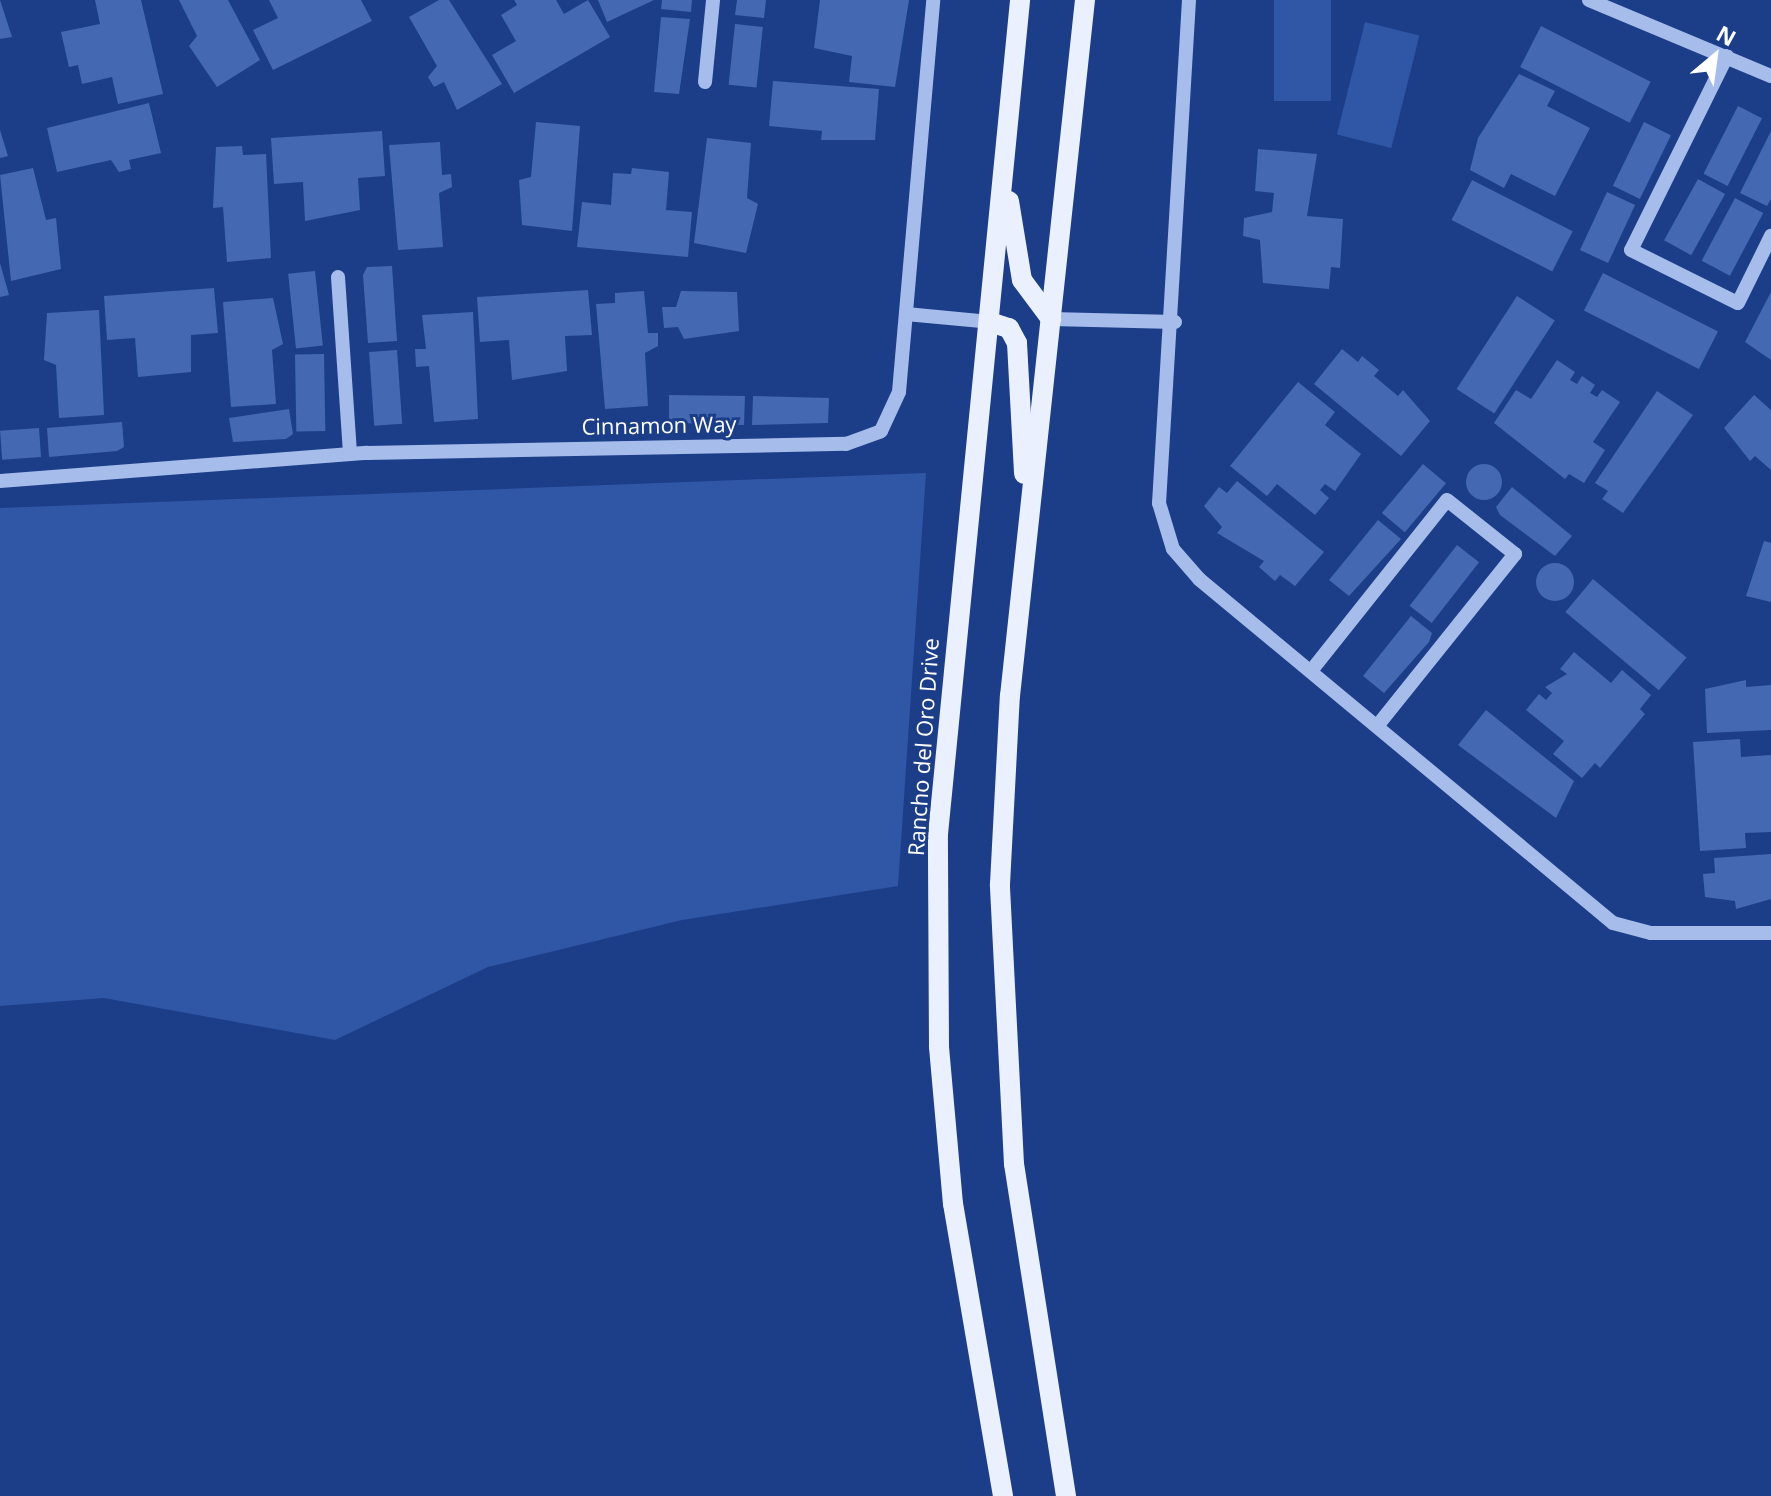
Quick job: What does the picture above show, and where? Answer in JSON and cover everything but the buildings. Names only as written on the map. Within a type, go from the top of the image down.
[{"type":"main road","name":"Rancho del Oro Drive","points":[[1003,1496],[970,1325],[939,1046],[938,834],[946,710],[990,322],[1020,0]]},
{"type":"main road","points":[[1066,1496],[1030,1297],[1003,1007],[1002,837],[1027,546],[1085,0]]},
{"type":"main road","points":[[1004,174],[1022,280],[1051,319]]},
{"type":"main road","points":[[990,322],[1009,328],[1017,343],[1027,546]]},
{"type":"street","points":[[705,82],[713,0]]},
{"type":"street","name":"Cinnamon Way","points":[[0,481],[350,454],[846,444],[881,431],[899,392],[933,0]]},
{"type":"street","points":[[1189,0],[1175,322],[1159,503],[1173,549],[1199,579],[1613,923],[1651,933],[1771,933]]},
{"type":"street","points":[[1589,0],[1771,76]]},
{"type":"street","points":[[1727,56],[1631,250],[1738,303],[1771,236]]},
{"type":"street","points":[[338,277],[350,454]]},
{"type":"street","points":[[906,314],[990,322]]},
{"type":"street","points":[[1051,319],[1175,322]]},
{"type":"street","points":[[1311,671],[1447,500],[1515,554],[1378,725]]},
{"type":"shaded area","points":[[1274,0],[1331,0],[1331,101],[1274,101]]},
{"type":"shaded area","points":[[1365,22],[1419,36],[1391,148],[1337,135]]},
{"type":"shaded area","points":[[926,473],[898,886],[682,920],[488,967],[335,1040],[104,998],[0,1006],[0,508]]}]
